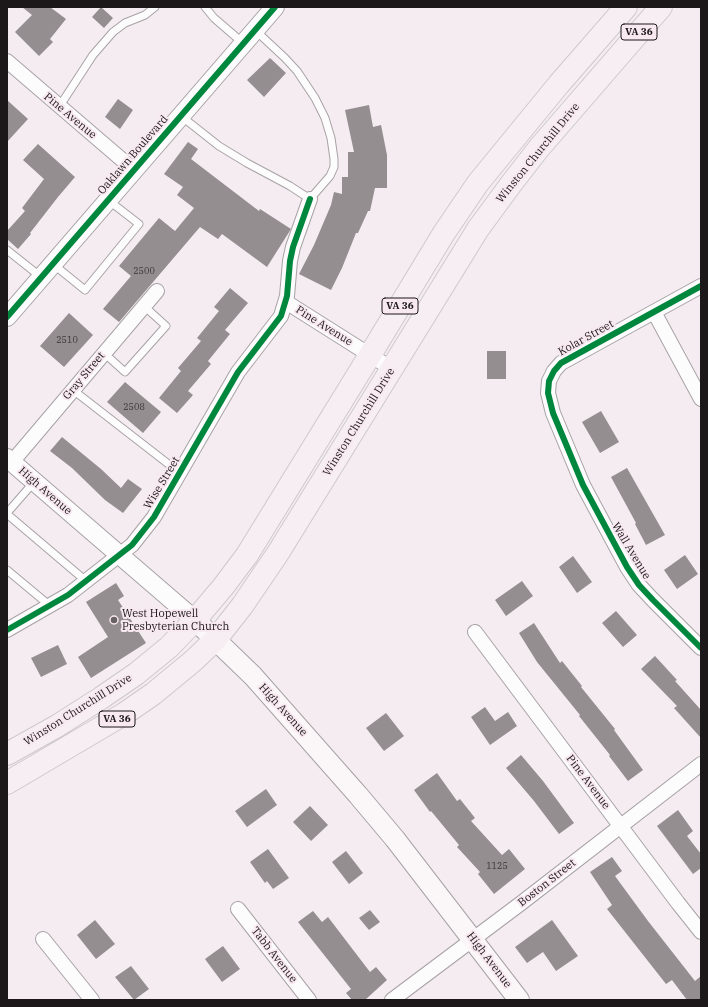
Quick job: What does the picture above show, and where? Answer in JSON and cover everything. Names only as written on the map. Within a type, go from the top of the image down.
[{"type":"highway","name":"Winston Churchill Drive","points":[[7,754],[76,714],[136,674],[169,647],[195,620],[223,587],[247,555],[444,233],[478,183],[559,84],[626,7]]},
{"type":"highway","name":"Winston Churchill Drive","points":[[7,784],[136,706],[187,666],[216,639],[242,606],[278,553],[478,229],[539,148],[661,7]]},
{"type":"main road","name":"High Avenue","points":[[195,620],[253,676],[358,795],[395,839],[519,1000]]},
{"type":"street","name":"Oaklawn Boulevard","points":[[7,317],[274,7]]},
{"type":"street","name":"Pine Avenue","points":[[7,61],[134,170]]},
{"type":"street","name":"Pine Avenue","points":[[310,199],[293,247],[290,261],[286,302],[392,368]]},
{"type":"street","name":"Kolar Street","points":[[576,470],[553,413],[548,393],[549,381],[554,371],[561,363],[701,286]]},
{"type":"street","name":"Gray Street","points":[[9,460],[73,390],[157,291]]},
{"type":"street","name":"Wise Street","points":[[7,630],[68,595],[132,545],[154,516],[238,372],[281,316],[286,302]]},
{"type":"street","points":[[654,312],[701,399]]},
{"type":"street","name":"High Avenue","points":[[9,460],[195,620]]},
{"type":"street","name":"Wall Avenue","points":[[576,470],[627,567],[639,585],[701,648]]},
{"type":"street","name":"Pine Avenue","points":[[475,632],[701,932]]},
{"type":"street","name":"Boston Street","points":[[392,1000],[701,764]]},
{"type":"street","name":"Tabb Avenue","points":[[238,909],[309,1000]]},
{"type":"street","points":[[43,939],[92,1000]]},
{"type":"lane","points":[[59,107],[93,55],[113,32],[125,23],[145,15],[155,7]]},
{"type":"lane","points":[[181,116],[219,146],[310,199],[330,176],[334,167],[331,138],[325,118],[315,98],[297,71],[284,58],[214,18],[205,7]]},
{"type":"lane","points":[[53,264],[85,290],[139,224],[108,200]]},
{"type":"lane","points":[[7,250],[41,277]]},
{"type":"lane","points":[[104,353],[125,372],[166,326],[144,306]]},
{"type":"lane","points":[[73,390],[180,473]]},
{"type":"lane","points":[[34,482],[7,513],[86,581]]},
{"type":"lane","points":[[7,570],[49,605]]},
{"type":"building","points":[[22,7],[50,7],[66,19],[50,39],[53,42],[39,56],[15,32],[32,15]]},
{"type":"building","points":[[101,7],[113,18],[104,28],[92,17]]},
{"type":"building","points":[[270,58],[286,73],[264,97],[247,80]]},
{"type":"building","points":[[118,99],[133,110],[120,129],[105,117]]},
{"type":"building","points":[[7,100],[28,119],[7,142]]},
{"type":"building","points":[[369,105],[373,127],[381,125],[387,155],[387,188],[375,188],[370,211],[368,211],[358,233],[356,233],[342,268],[331,290],[299,274],[314,245],[331,205],[334,192],[342,194],[342,177],[348,177],[348,152],[354,152],[345,110]]},
{"type":"building","points":[[188,142],[198,149],[191,159],[259,211],[260,209],[291,229],[267,267],[222,234],[218,239],[200,227],[119,322],[103,309],[131,276],[119,266],[159,218],[175,231],[194,208],[177,195],[183,187],[164,174]]},
{"type":"building","points":[[38,144],[75,177],[18,249],[7,239],[7,231],[25,211],[22,208],[44,179],[23,160]]},
{"type":"building","points":[[230,288],[248,303],[225,330],[230,334],[208,361],[211,364],[188,391],[193,395],[177,413],[159,398],[181,371],[178,368],[201,341],[197,338],[219,311],[214,307]]},
{"type":"building","points":[[69,313],[93,335],[64,367],[40,346]]},
{"type":"building","points":[[487,351],[506,351],[506,379],[487,379]]},
{"type":"building","points":[[125,382],[161,412],[143,433],[107,402]]},
{"type":"building","points":[[601,411],[619,442],[600,453],[582,422]]},
{"type":"building","points":[[62,437],[101,469],[121,488],[128,479],[142,489],[123,513],[105,500],[72,468],[50,451]]},
{"type":"building","points":[[627,468],[665,535],[646,545],[611,477]]},
{"type":"building","points":[[685,555],[698,574],[677,589],[664,570]]},
{"type":"building","points":[[573,556],[592,582],[577,593],[559,567]]},
{"type":"building","points":[[522,581],[533,596],[506,616],[495,600]]},
{"type":"building","name":"West Hopewell Presbyterian Church","points":[[116,583],[124,596],[118,600],[146,643],[91,678],[78,657],[108,637],[86,602]]},
{"type":"building","points":[[616,611],[637,635],[623,647],[602,623]]},
{"type":"building","points":[[534,623],[560,663],[562,661],[582,686],[581,687],[615,729],[614,730],[643,770],[628,781],[609,756],[610,755],[579,716],[580,715],[537,662],[519,633]]},
{"type":"building","points":[[58,645],[67,664],[41,677],[31,658]]},
{"type":"building","points":[[655,656],[701,710],[701,738],[674,708],[677,706],[641,669]]},
{"type":"building","points":[[485,707],[495,721],[508,712],[517,726],[490,745],[471,717]]},
{"type":"building","points":[[386,713],[404,736],[384,751],[366,728]]},
{"type":"building","points":[[521,755],[543,781],[574,823],[559,834],[506,768]]},
{"type":"building","points":[[437,773],[457,801],[460,799],[475,818],[471,821],[502,855],[509,849],[525,869],[494,894],[478,874],[480,872],[457,847],[459,845],[431,811],[430,812],[414,790]]},
{"type":"building","points":[[266,789],[277,805],[247,827],[235,811]]},
{"type":"building","points":[[310,806],[328,825],[311,841],[293,822]]},
{"type":"building","points":[[678,810],[693,831],[687,836],[701,854],[701,868],[693,874],[657,826]]},
{"type":"building","points":[[268,849],[289,878],[273,889],[267,881],[265,883],[250,862]]},
{"type":"building","points":[[346,851],[363,873],[349,884],[332,862]]},
{"type":"building","points":[[612,857],[622,871],[615,876],[648,921],[695,981],[701,976],[701,1000],[687,1000],[672,980],[666,984],[607,909],[612,905],[590,872]]},
{"type":"building","points":[[370,910],[380,922],[369,930],[359,918]]},
{"type":"building","points":[[313,911],[322,922],[328,917],[370,972],[376,967],[387,980],[365,1000],[352,1000],[346,993],[351,989],[298,922]]},
{"type":"building","points":[[95,920],[115,944],[96,959],[77,935]]},
{"type":"building","points":[[552,920],[578,956],[556,971],[543,952],[527,963],[515,947]]},
{"type":"building","points":[[223,946],[240,969],[222,982],[205,959]]},
{"type":"building","points":[[131,966],[149,989],[134,1000],[115,977]]},
{"type":"cycle path","points":[[7,317],[275,7]]},
{"type":"cycle path","points":[[7,630],[68,595],[132,545],[154,517],[238,372],[281,316],[287,296],[290,261],[293,247],[310,199]]},
{"type":"cycle path","points":[[701,286],[561,363],[554,371],[549,381],[548,393],[553,413],[583,485],[627,567],[639,585],[701,648]]},
{"type":"place","name":"West Hopewell Presbyterian Church","points":[[114,620]]}]
